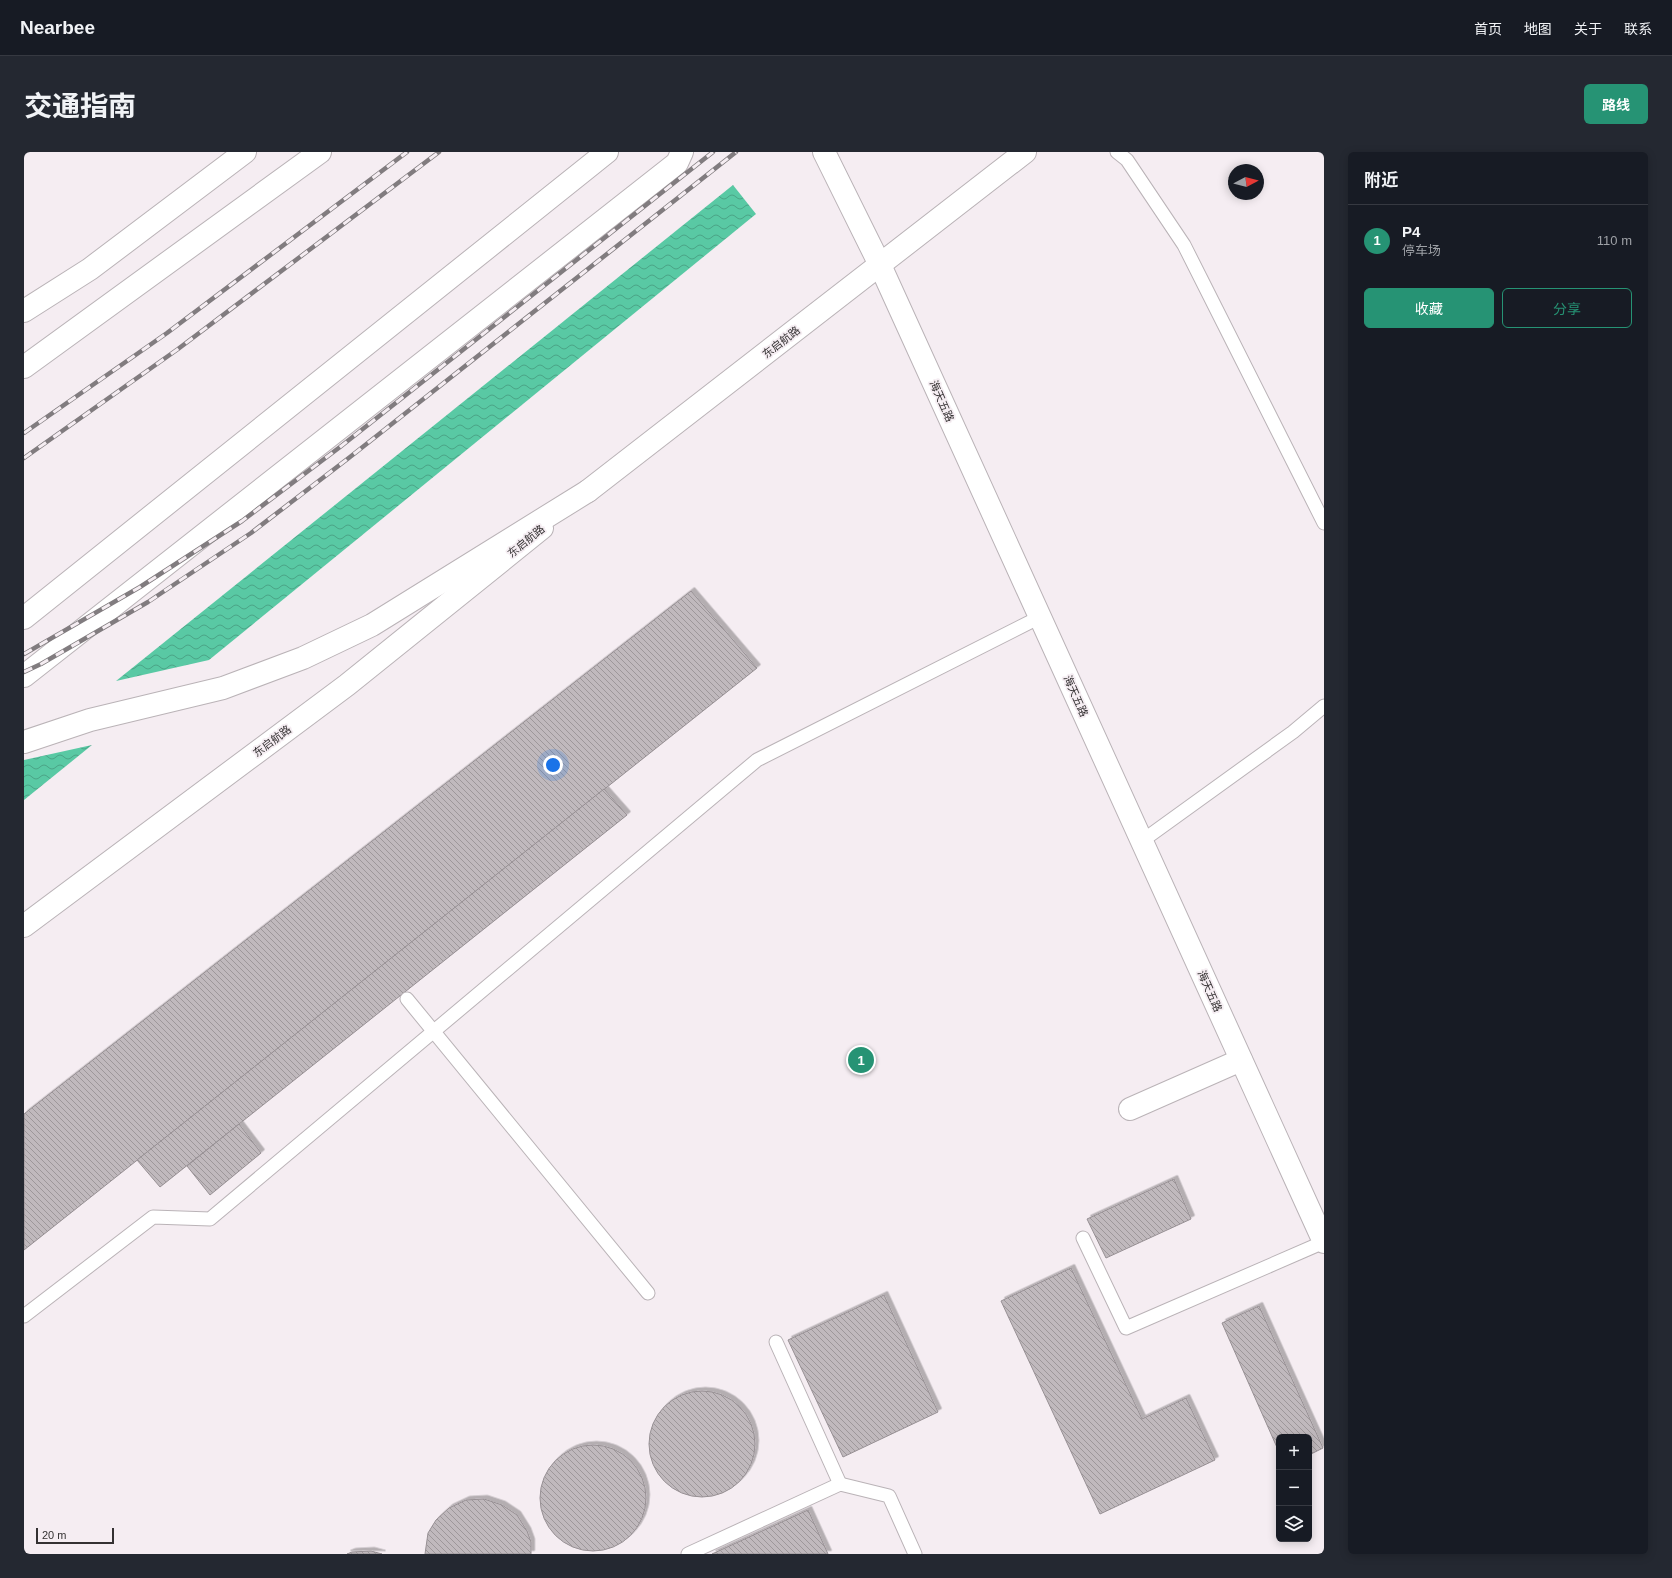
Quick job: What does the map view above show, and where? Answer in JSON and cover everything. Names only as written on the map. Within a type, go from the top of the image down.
[{"type":"main road","points":[[24,311],[90,269],[245,152]]},
{"type":"main road","points":[[27,365],[320,152]]},
{"type":"main road","points":[[24,618],[607,152]]},
{"type":"main road","points":[[24,676],[677,163],[682,152]]},
{"type":"main road","name":"海天五路","points":[[824,152],[880,265],[1324,1242]]},
{"type":"main road","name":"东启航路","points":[[24,926],[347,685],[588,491],[1026,152]]},
{"type":"main road","points":[[24,742],[90,720],[222,688],[304,658],[372,625],[588,491]]},
{"type":"main road","points":[[1130,1109],[1241,1060]]},
{"type":"lane","points":[[1118,152],[1127,160],[1184,245],[1324,523]]},
{"type":"lane","points":[[24,1316],[153,1217],[210,1219],[758,760],[1040,617]]},
{"type":"lane","points":[[1142,841],[1293,732],[1324,706]]},
{"type":"lane","points":[[407,999],[648,1293]]},
{"type":"lane","points":[[1083,1238],[1126,1328],[1324,1242]]},
{"type":"lane","points":[[776,1342],[840,1484]]},
{"type":"lane","points":[[688,1554],[840,1484],[889,1496],[915,1554]]},
{"type":"water","points":[[733,185],[756,214],[209,660],[116,681]]},
{"type":"water","points":[[92,745],[24,800],[24,760]]},
{"type":"building","points":[[691,591],[757,668],[24,1250],[24,1114]]},
{"type":"building","points":[[604,789],[627,815],[160,1187],[137,1160]]},
{"type":"building","points":[[239,1124],[261,1153],[210,1195],[187,1166]]},
{"type":"building","points":[[1174,1179],[1191,1219],[1106,1258],[1087,1219]]},
{"type":"building","points":[[1071,1268],[1142,1419],[1186,1398],[1215,1460],[1100,1514],[1001,1301]]},
{"type":"building","points":[[884,1295],[938,1412],[843,1457],[788,1340]]},
{"type":"building","points":[[1259,1306],[1323,1448],[1312,1454],[1312,1434],[1276,1434],[1276,1445],[1222,1323]]},
{"type":"building","points":[[702,1391],[722,1395],[740,1406],[751,1424],[755,1444],[751,1464],[740,1482],[722,1493],[702,1497],[682,1493],[664,1482],[653,1464],[649,1444],[653,1424],[664,1406],[682,1395]]},
{"type":"building","points":[[593,1445],[613,1449],[630,1461],[642,1478],[646,1498],[642,1518],[630,1535],[613,1547],[593,1551],[573,1547],[556,1535],[544,1518],[540,1498],[544,1478],[556,1461],[573,1449]]},
{"type":"building","points":[[484,1499],[502,1505],[517,1515],[527,1531],[531,1542],[531,1554],[425,1554],[428,1533],[436,1520],[449,1508],[466,1500]]},
{"type":"building","points":[[808,1510],[828,1554],[712,1554]]},
{"type":"building","points":[[371,1551],[382,1554],[347,1554],[352,1552]]},
{"type":"railway","points":[[24,433],[167,333],[407,152]]},
{"type":"railway","points":[[24,458],[178,349],[439,152]]},
{"type":"railway","points":[[24,654],[140,587],[242,521],[340,447],[713,152]]},
{"type":"railway","points":[[24,672],[41,664],[148,602],[251,533],[350,457],[736,152]]},
{"type":"place","name":"P4","points":[[861,1060]]}]
